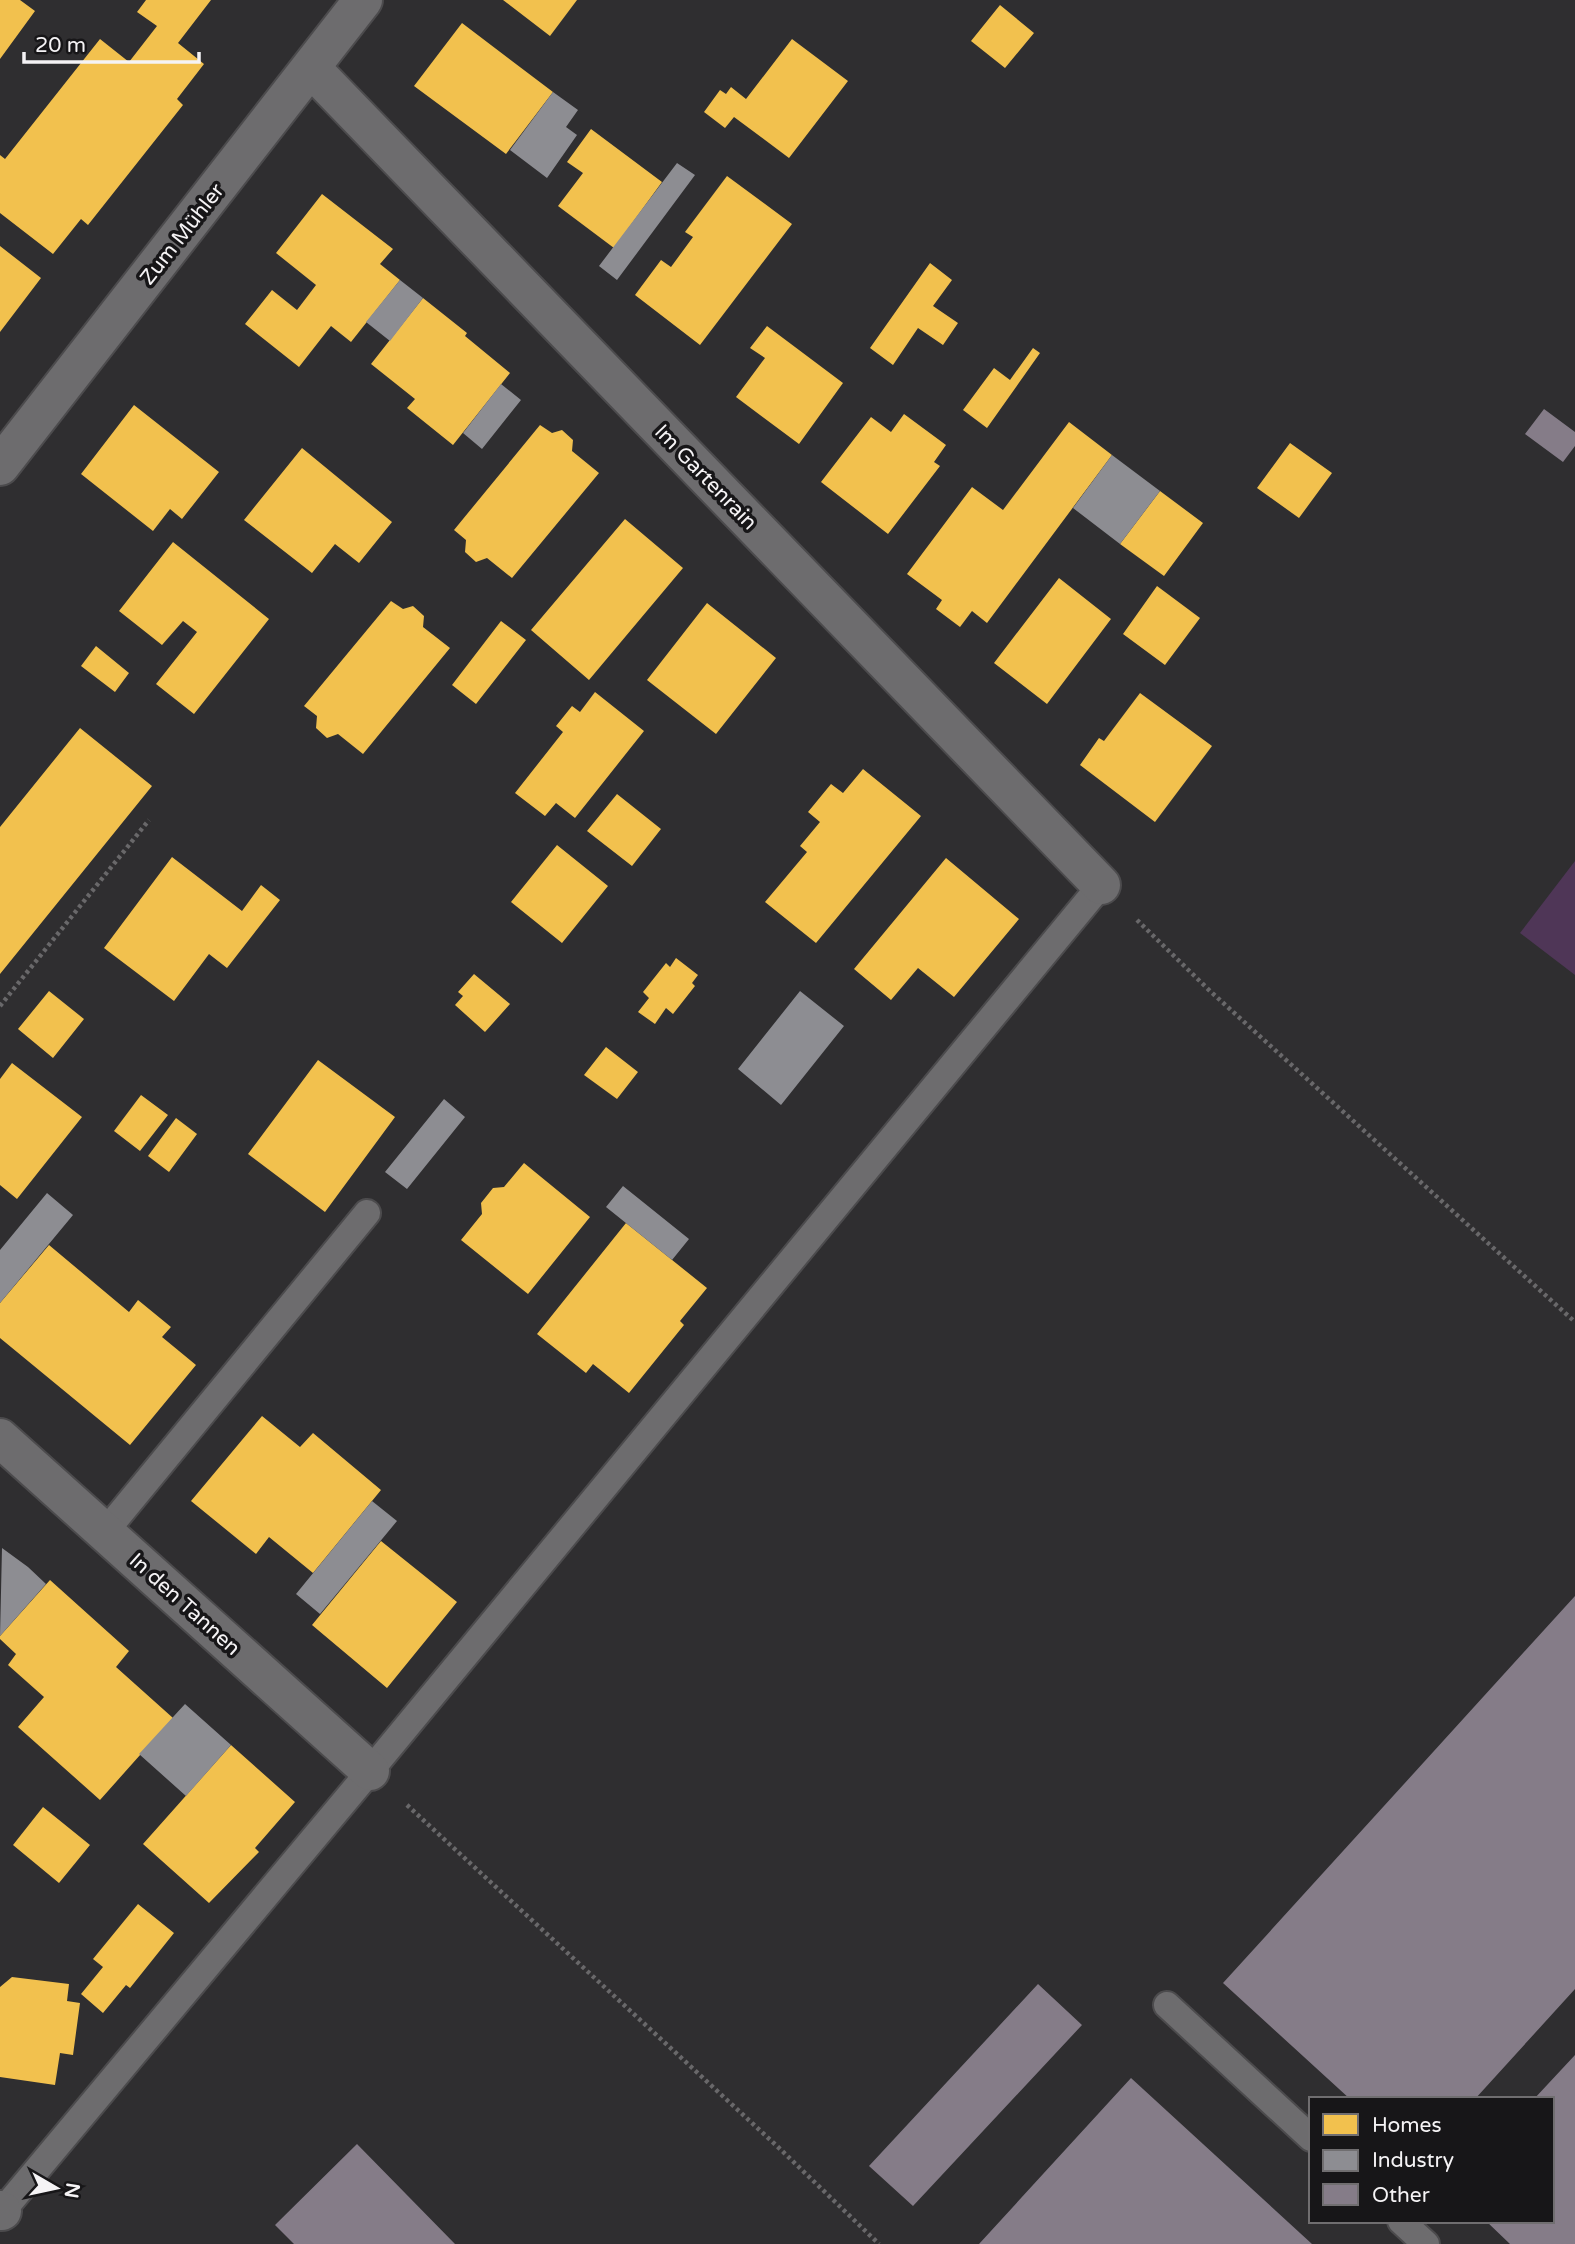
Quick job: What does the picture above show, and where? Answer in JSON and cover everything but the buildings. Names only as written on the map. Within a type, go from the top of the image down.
[{"type":"street","name":"Zum Mühler","points":[[0,466],[312,69],[363,0]]},
{"type":"street","name":"Im Gartenrain","points":[[312,69],[1101,885]]},
{"type":"street","name":"In den Tannen","points":[[0,1438],[370,1771]]},
{"type":"lane","points":[[1,2212],[370,1771],[1101,885]]},
{"type":"lane","points":[[105,1532],[367,1213]]},
{"type":"lane","points":[[1167,2005],[1309,2136]]},
{"type":"lane","points":[[1403,2223],[1426,2244]]},
{"type":"path","points":[[0,1006],[149,820]]},
{"type":"path","points":[[1101,885],[1210,991],[1575,1322]]},
{"type":"path","points":[[370,1771],[778,2147],[879,2244]]},
{"type":"shaded area","points":[[1575,861],[1575,975],[1520,933]]}]
